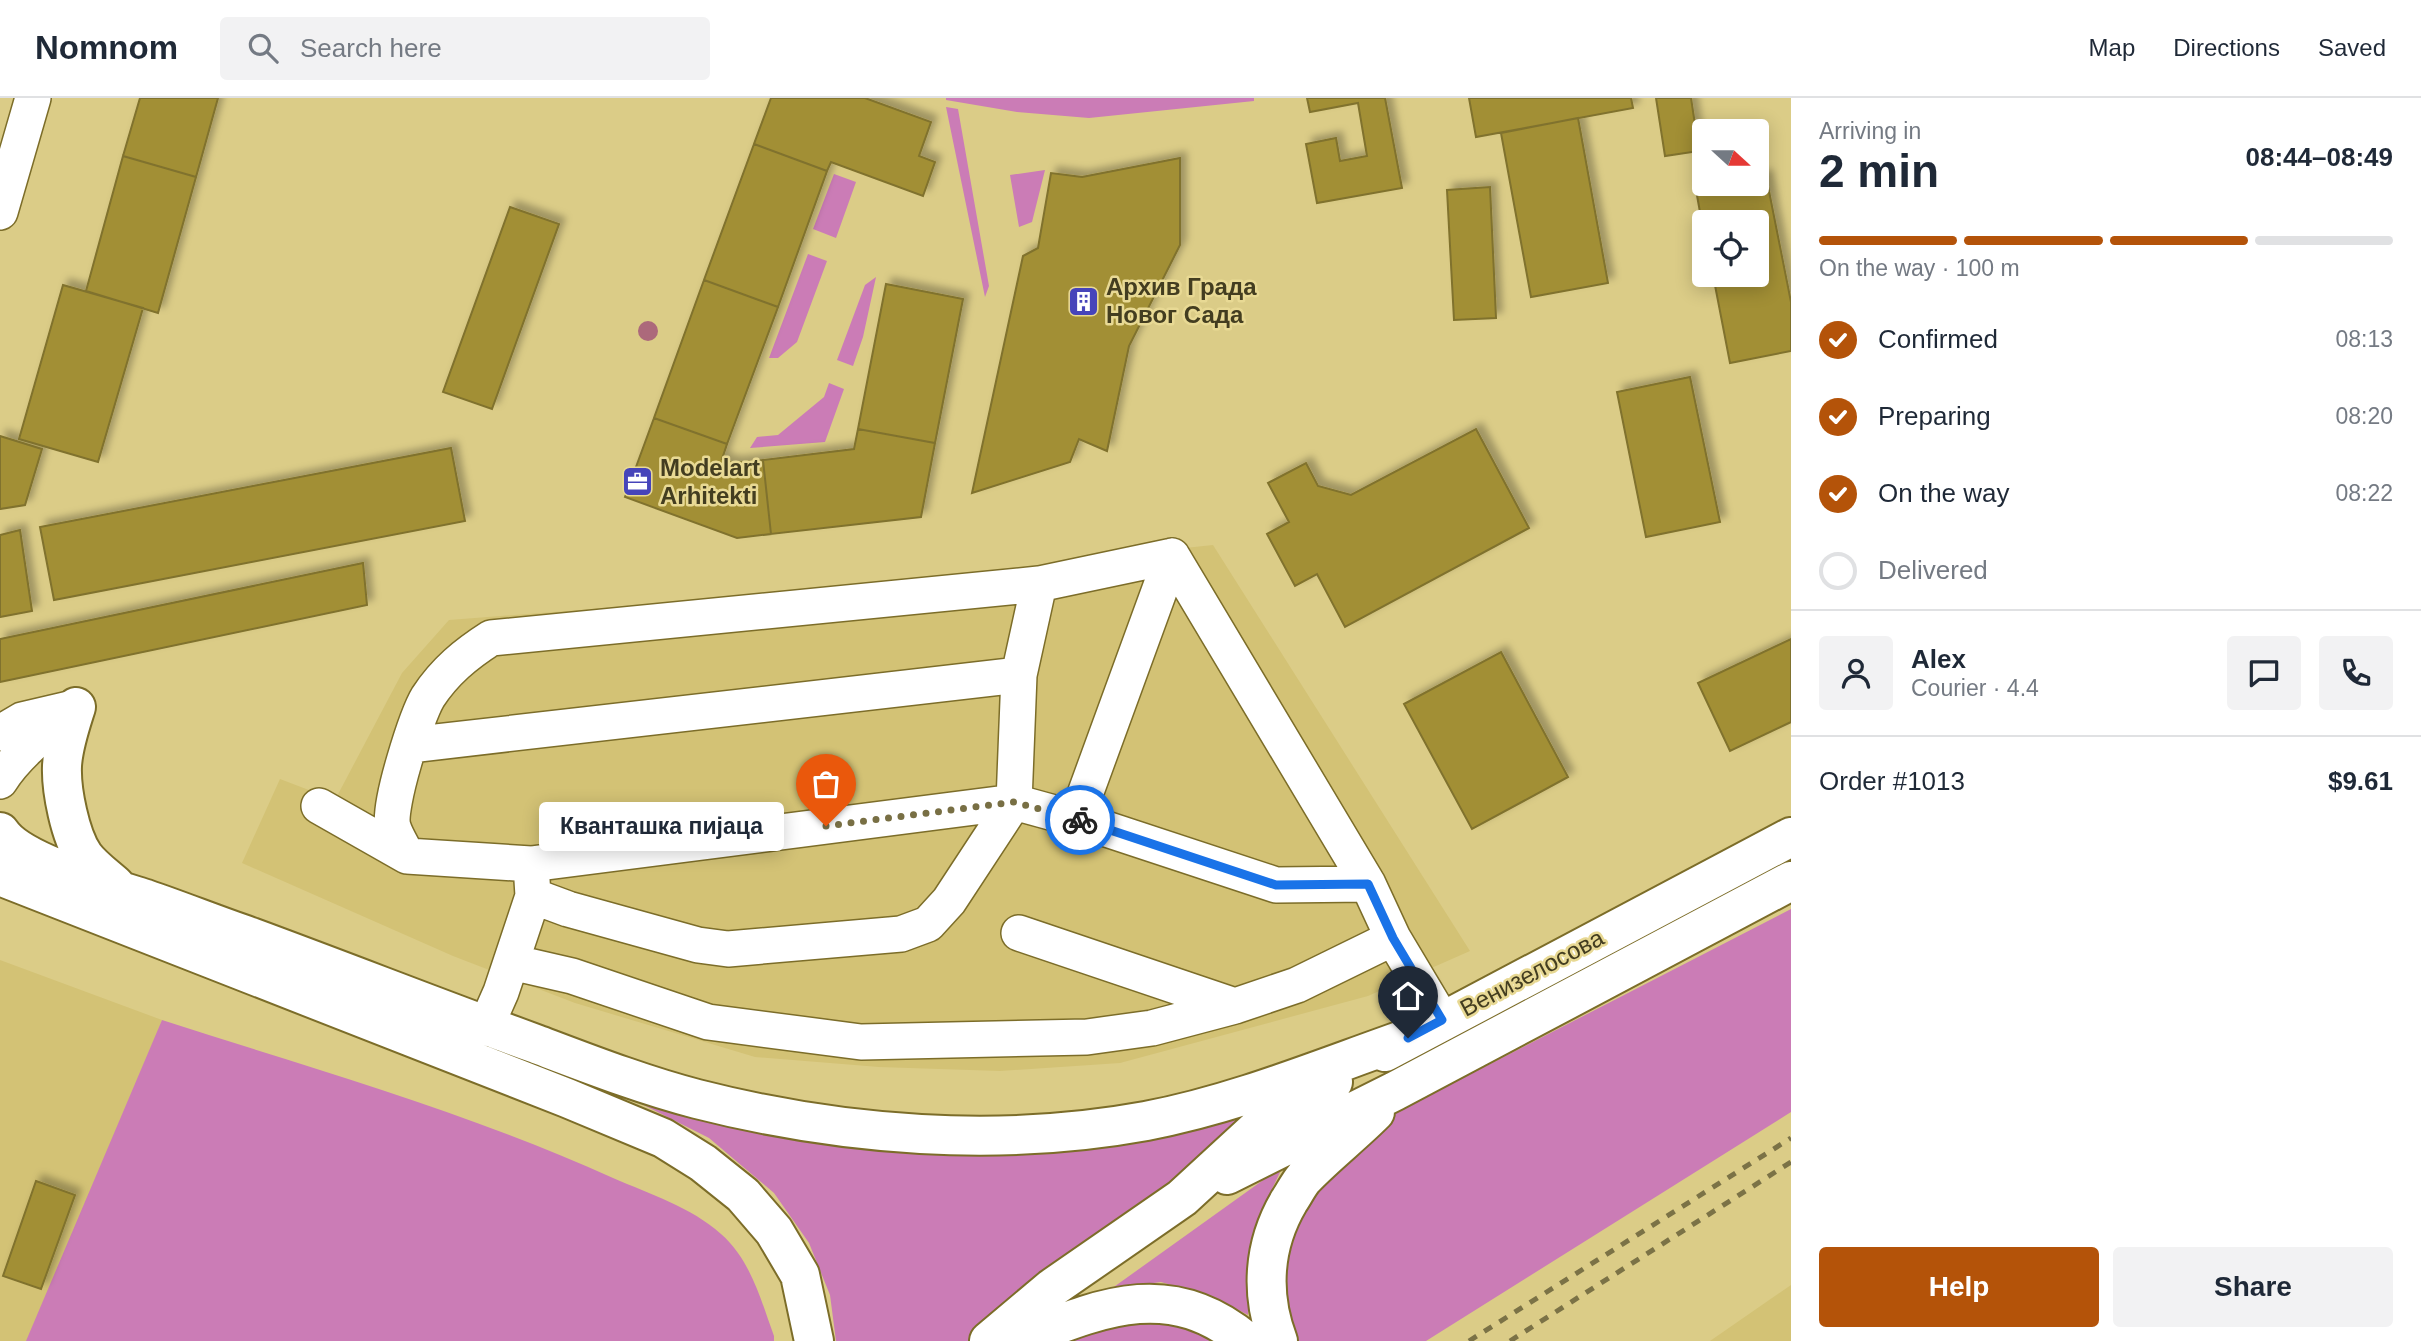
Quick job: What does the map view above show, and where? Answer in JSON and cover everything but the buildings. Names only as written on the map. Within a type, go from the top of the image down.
[{"type":"main road","points":[[75,707],[62,765],[70,820],[84,856],[122,892]]},
{"type":"main road","points":[[0,832],[5,840],[29,855],[122,892],[345,971],[591,1065],[695,1098],[822,1125],[938,1134],[1035,1135],[1150,1120],[1208,1107],[1408,1038]]},
{"type":"main road","name":"Венизелосова","points":[[989,1341],[1052,1289],[1182,1198],[1257,1129],[1303,1098],[1408,1038],[1791,837]]},
{"type":"main road","points":[[0,876],[590,1107],[663,1139],[703,1163],[743,1195],[774,1231],[800,1275],[814,1341]]},
{"type":"main road","name":"Венизелосова","points":[[1182,1198],[1395,1091],[1791,881]]},
{"type":"main road","points":[[0,904],[171,942]]},
{"type":"main road","points":[[1278,1341],[1269,1318],[1265,1276],[1280,1218],[1302,1180],[1353,1135],[1395,1091]]},
{"type":"main road","points":[[1016,1341],[1076,1317],[1140,1303],[1174,1304],[1202,1314],[1246,1341]]},
{"type":"street","points":[[0,212],[33,98]]},
{"type":"street","points":[[407,856],[392,826],[393,806],[410,745],[427,698],[460,658],[491,638],[1039,583],[1172,556]]},
{"type":"street","points":[[1076,819],[1172,556]]},
{"type":"street","points":[[1172,556],[1368,884],[1393,938],[1442,1020]]},
{"type":"street","points":[[532,880],[568,909],[685,941],[728,949],[901,934],[928,924],[949,901],[1014,802],[1019,675],[1039,583]]},
{"type":"street","points":[[410,745],[1019,675]]},
{"type":"street","points":[[0,733],[22,720],[75,707]]},
{"type":"street","points":[[0,781],[33,744],[75,707]]},
{"type":"street","points":[[319,806],[407,856],[532,880],[1014,802],[1076,819],[1276,885],[1368,884]]},
{"type":"street","points":[[486,1026],[512,962],[532,880]]},
{"type":"street","points":[[1019,933],[1235,1006]]},
{"type":"street","points":[[512,962],[572,976],[708,1022],[861,1042],[1087,1037],[1152,1028],[1235,1006],[1297,985],[1393,938]]},
{"type":"shaded area","points":[[946,98],[1254,98],[1254,101],[1089,118],[1017,112]]},
{"type":"shaded area","points":[[946,107],[958,109],[989,286],[985,297]]},
{"type":"shaded area","points":[[1045,170],[1032,222],[1019,227],[1010,175]]},
{"type":"shaded area","points":[[834,174],[856,182],[836,238],[813,229]]},
{"type":"shaded area","points":[[808,254],[827,261],[797,342],[778,358],[769,358]]},
{"type":"shaded area","points":[[876,277],[863,337],[853,366],[837,360],[865,285]]},
{"type":"shaded area","points":[[829,383],[844,389],[825,442],[750,448],[757,437],[778,435],[824,397]]},
{"type":"shaded area","points":[[1213,545],[1470,951],[1368,996],[1120,1063],[1000,1071],[879,1067],[755,1057],[575,1003],[453,956],[242,863],[280,779],[335,800],[402,673],[449,620],[865,588],[1022,573]]},
{"type":"shaded area","points":[[1791,909],[1791,1112],[1426,1341],[1292,1341],[1275,1266],[1305,1197],[1397,1112]]},
{"type":"shaded area","points":[[0,960],[162,1020],[42,1341],[0,1341]]},
{"type":"shaded area","points":[[162,1020],[503,1132],[697,1216],[731,1244],[748,1268],[774,1341],[26,1341]]},
{"type":"shaded area","points":[[614,1090],[826,1137],[1262,1109],[1220,1147],[1120,1216],[974,1341],[836,1341],[830,1295],[809,1243],[774,1193],[709,1138]]},
{"type":"shaded area","points":[[1283,1166],[1261,1212],[1250,1254],[1248,1315],[1216,1298],[1161,1282],[1111,1289]]},
{"type":"shaded area","points":[[1791,1285],[1791,1341],[1710,1341]]},
{"type":"shaded area","points":[[1180,1316],[1231,1341],[1060,1341],[1097,1324]]},
{"type":"railway","points":[[1469,1341],[1791,1138]]},
{"type":"railway","points":[[1510,1341],[1791,1162]]},
{"type":"way so far","points":[[826,826],[1014,802],[1080,820]]},
{"type":"place","name":"Архив Града Новог Сада","points":[[1083,301]]},
{"type":"place","name":"Modelart Arhitekti","points":[[637,482]]},
{"type":"place","name":"Кванташка пијаца","points":[[826,826]]},
{"type":"route","points":[[1080,820],[1276,885],[1368,884],[1393,938],[1442,1020],[1408,1038]]}]
